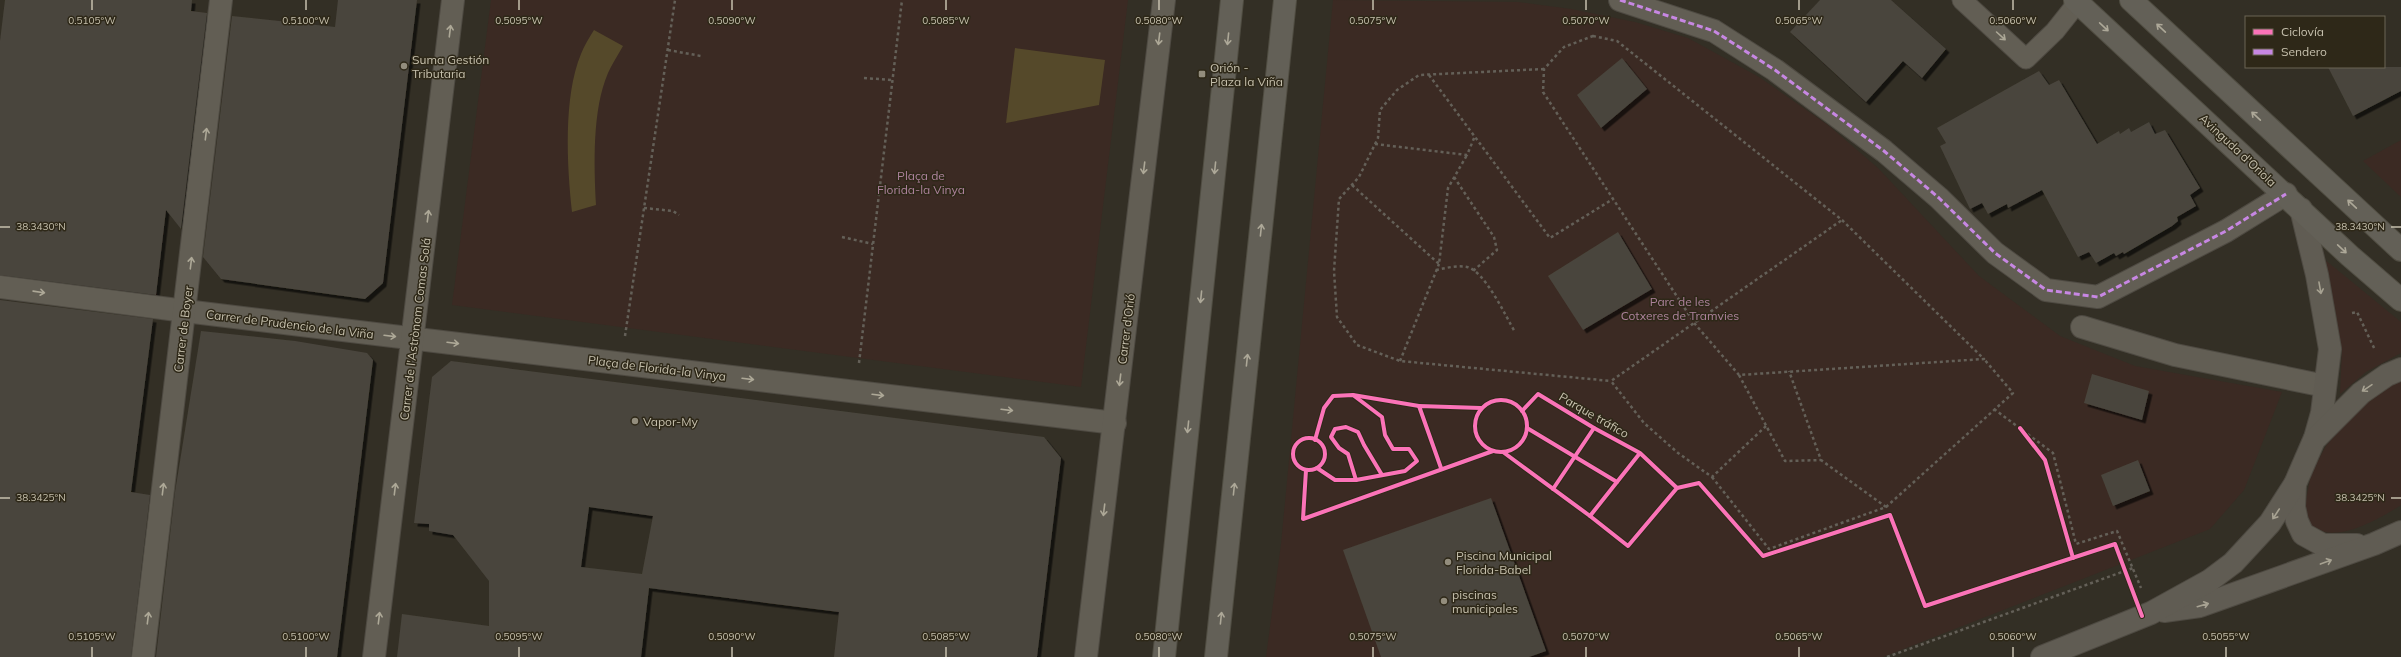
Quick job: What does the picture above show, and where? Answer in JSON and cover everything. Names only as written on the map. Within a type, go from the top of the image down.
[{"type":"main road","points":[[1164,657],[1232,0]]},
{"type":"main road","points":[[1216,657],[1285,0]]},
{"type":"main road","points":[[2131,0],[2401,250]]},
{"type":"main road","name":"Avinguda d'Oriola","points":[[2077,1],[2293,202],[2401,300]]},
{"type":"street","name":"Carrer de Boyer","points":[[143,657],[222,0]]},
{"type":"street","name":"Carrer de l'Astrònom Comas Solá","points":[[374,657],[414,338],[453,0]]},
{"type":"street","name":"Carrer d'Orió","points":[[1086,657],[1115,423],[1164,0]]},
{"type":"street","points":[[1620,0],[1714,31],[1775,70],[1884,152],[1939,198],[1995,253],[2046,290],[2098,297],[2226,231],[2293,202],[2317,275],[2330,349],[2322,413],[2314,440],[2295,484],[2270,523],[2233,563],[2209,581],[2147,614],[2042,657]]},
{"type":"street","name":"Carrer de Prudencio de la Viña","points":[[0,286],[185,311],[414,338]]},
{"type":"street","points":[[2082,327],[2175,355],[2325,386]]},
{"type":"street","name":"Plaça de Florida-la Vinya","points":[[414,338],[1115,423]]},
{"type":"street","points":[[2314,440],[2361,393],[2394,372]]},
{"type":"street","points":[[2295,484],[2294,507],[2296,521],[2303,534],[2322,545],[2392,535]]},
{"type":"street","points":[[2147,614],[2200,606],[2392,535]]},
{"type":"lane","points":[[1962,0],[2026,59],[2055,31],[2077,1]]},
{"type":"path","points":[[621,364],[675,0]]},
{"type":"path","points":[[855,392],[902,0]]},
{"type":"path","points":[[1611,381],[1644,424],[1678,453],[1712,477],[1769,549],[1886,507],[2013,393],[1984,359],[1842,220],[1617,41],[1593,36],[1564,47],[1544,69],[1543,92],[1695,324],[1739,375],[1785,461],[1821,460]]},
{"type":"path","points":[[668,50],[701,56]]},
{"type":"path","points":[[1544,69],[1419,75],[1397,90],[1380,110],[1378,138],[1359,177],[1339,199],[1334,271],[1337,317],[1357,345],[1400,361],[1611,381],[1695,324],[1842,220]]},
{"type":"path","points":[[1428,74],[1550,238],[1613,199]]},
{"type":"path","points":[[864,78],[892,80]]},
{"type":"path","points":[[1400,361],[1439,264],[1448,188],[1467,155],[1474,136]]},
{"type":"path","points":[[1375,144],[1467,155]]},
{"type":"path","points":[[1454,178],[1494,236],[1497,250],[1473,271]]},
{"type":"path","points":[[1352,184],[1439,264]]},
{"type":"path","points":[[644,208],[673,210],[679,215]]},
{"type":"path","points":[[842,236],[873,244]]},
{"type":"path","points":[[1436,270],[1468,267],[1483,279],[1515,332]]},
{"type":"path","points":[[2325,317],[2357,312],[2394,372]]},
{"type":"path","points":[[1739,375],[1984,359]]},
{"type":"path","points":[[1789,372],[1821,460],[1886,507]]},
{"type":"path","points":[[1994,409],[2053,453],[2076,544],[2117,531],[2133,568],[2147,614]]},
{"type":"path","points":[[1712,477],[1766,426]]},
{"type":"path","points":[[2020,428],[2032,444]]},
{"type":"path","points":[[1770,553],[1815,539]]},
{"type":"path","points":[[2123,564],[2125,571],[2147,614]]},
{"type":"path","points":[[1887,657],[2133,568]]},
{"type":"green space","name":"Plaça de Florida-la Vinya","points":[[491,0],[1128,0],[1081,387],[452,305]]},
{"type":"green space","name":"Parc de les Cotxeres de Tramvies","points":[[1333,0],[1518,2],[1571,9],[1635,22],[1688,38],[1759,77],[1828,125],[1878,168],[1979,276],[2060,336],[2135,366],[2282,392],[2244,490],[2210,529],[1883,657],[1266,657],[1281,544]]},
{"type":"green space","points":[[2401,140],[2401,197],[2363,161]]},
{"type":"green space","points":[[2324,259],[2401,322],[2401,353],[2366,372],[2340,394],[2342,350]]},
{"type":"green space","points":[[2401,378],[2401,505],[2375,520],[2344,532],[2325,532],[2307,524],[2305,505],[2311,474],[2326,446],[2359,407]]},
{"type":"shaded area","points":[[594,30],[623,46],[608,73],[599,104],[595,138],[596,205],[572,212],[568,153],[571,90],[575,71],[581,54]]},
{"type":"shaded area","points":[[1015,48],[1105,60],[1099,105],[1006,123]]},
{"type":"building","points":[[5,0],[192,0],[191,11],[207,13],[181,229],[166,210],[156,295],[0,275],[0,41]]},
{"type":"building","points":[[338,0],[417,0],[383,283],[365,299],[221,279],[203,257],[232,16],[335,27]]},
{"type":"building","points":[[1820,0],[1891,0],[1946,49],[1922,78],[1903,61],[1866,102],[1790,32]]},
{"type":"building","points":[[1622,58],[1647,89],[1601,128],[1577,95]]},
{"type":"building","points":[[2401,67],[2401,91],[2353,116],[2329,68]]},
{"type":"building","points":[[2039,71],[2049,85],[2059,80],[2097,144],[2119,131],[2120,134],[2129,128],[2131,132],[2149,122],[2155,134],[2165,130],[2200,188],[2190,195],[2196,206],[2177,217],[2178,221],[2172,226],[2124,254],[2123,252],[2116,256],[2114,253],[2096,263],[2089,252],[2078,257],[2042,190],[2008,208],[2007,204],[1988,214],[1982,203],[1970,209],[1940,146],[1946,143],[1937,128]]},
{"type":"building","points":[[1618,232],[1652,289],[1583,330],[1548,276]]},
{"type":"building","points":[[0,300],[153,319],[131,492],[150,495],[131,657],[0,657]]},
{"type":"building","points":[[201,331],[295,341],[367,353],[373,360],[337,657],[156,657],[175,492]]},
{"type":"building","points":[[451,361],[1044,437],[1061,458],[1037,657],[834,657],[839,612],[649,588],[641,657],[397,657],[402,614],[489,626],[489,581],[453,535],[429,531],[429,524],[414,523],[432,377]],"holes":[[[589,507],[653,516],[642,574],[581,567]]]},
{"type":"building","points":[[2092,374],[2149,391],[2142,420],[2084,403]]},
{"type":"building","points":[[2138,460],[2150,491],[2113,506],[2101,475]]},
{"type":"building","name":"piscinas municipales","points":[[1491,498],[1546,651],[1529,657],[1381,657],[1343,550]]},
{"type":"marked path","points":[[1620,0],[1714,31],[1775,70],[1884,151],[1939,198],[1995,253],[2046,290],[2098,297],[2226,231],[2286,194]]},
{"type":"cycle path","name":"Parque tráfico","points":[[1522,411],[1538,394],[1594,428],[1640,453],[1677,488],[1628,546],[1590,516],[1640,453]]},
{"type":"cycle path","points":[[1353,395],[1419,406]]},
{"type":"cycle path","points":[[1315,440],[1324,408],[1333,396],[1353,395],[1382,417],[1385,435],[1393,449],[1409,449],[1417,461],[1405,471],[1356,480],[1335,480],[1317,468]]},
{"type":"cycle path","points":[[1496,400],[1506,400],[1520,407],[1527,421],[1527,426],[1527,431],[1520,445],[1506,452],[1496,452],[1486,448],[1479,441],[1475,431],[1475,421],[1479,411],[1486,404],[1496,400]]},
{"type":"cycle path","points":[[1441,468],[1419,406],[1481,408]]},
{"type":"cycle path","points":[[1356,480],[1348,454],[1339,448],[1331,437],[1335,429],[1346,427],[1358,432],[1382,475]]},
{"type":"cycle path","points":[[1527,428],[1617,482]]},
{"type":"cycle path","name":"Parque tráfico","points":[[1553,489],[1594,428]]},
{"type":"cycle path","points":[[2020,428],[2045,460],[2073,558]]},
{"type":"cycle path","points":[[1306,438],[1312,438],[1322,445],[1325,454],[1324,460],[1318,467],[1312,470],[1306,470],[1296,463],[1293,457],[1293,451],[1300,441],[1306,438]]},
{"type":"cycle path","points":[[1306,470],[1303,519],[1493,451]]},
{"type":"cycle path","points":[[1503,452],[1590,516]]},
{"type":"cycle path","points":[[1677,488],[1699,483],[1763,556],[1890,515],[1925,606],[2115,544],[2142,616]]},
{"type":"place","name":"Suma Gestión Tributaria","points":[[404,66]]},
{"type":"place","name":"Orión - Plaza la Viña","points":[[1202,74]]},
{"type":"place","name":"Vapor-My","points":[[635,421]]},
{"type":"place","name":"Piscina Municipal Florida-Babel","points":[[1448,562]]},
{"type":"place","name":"piscinas municipales","points":[[1444,601]]}]
